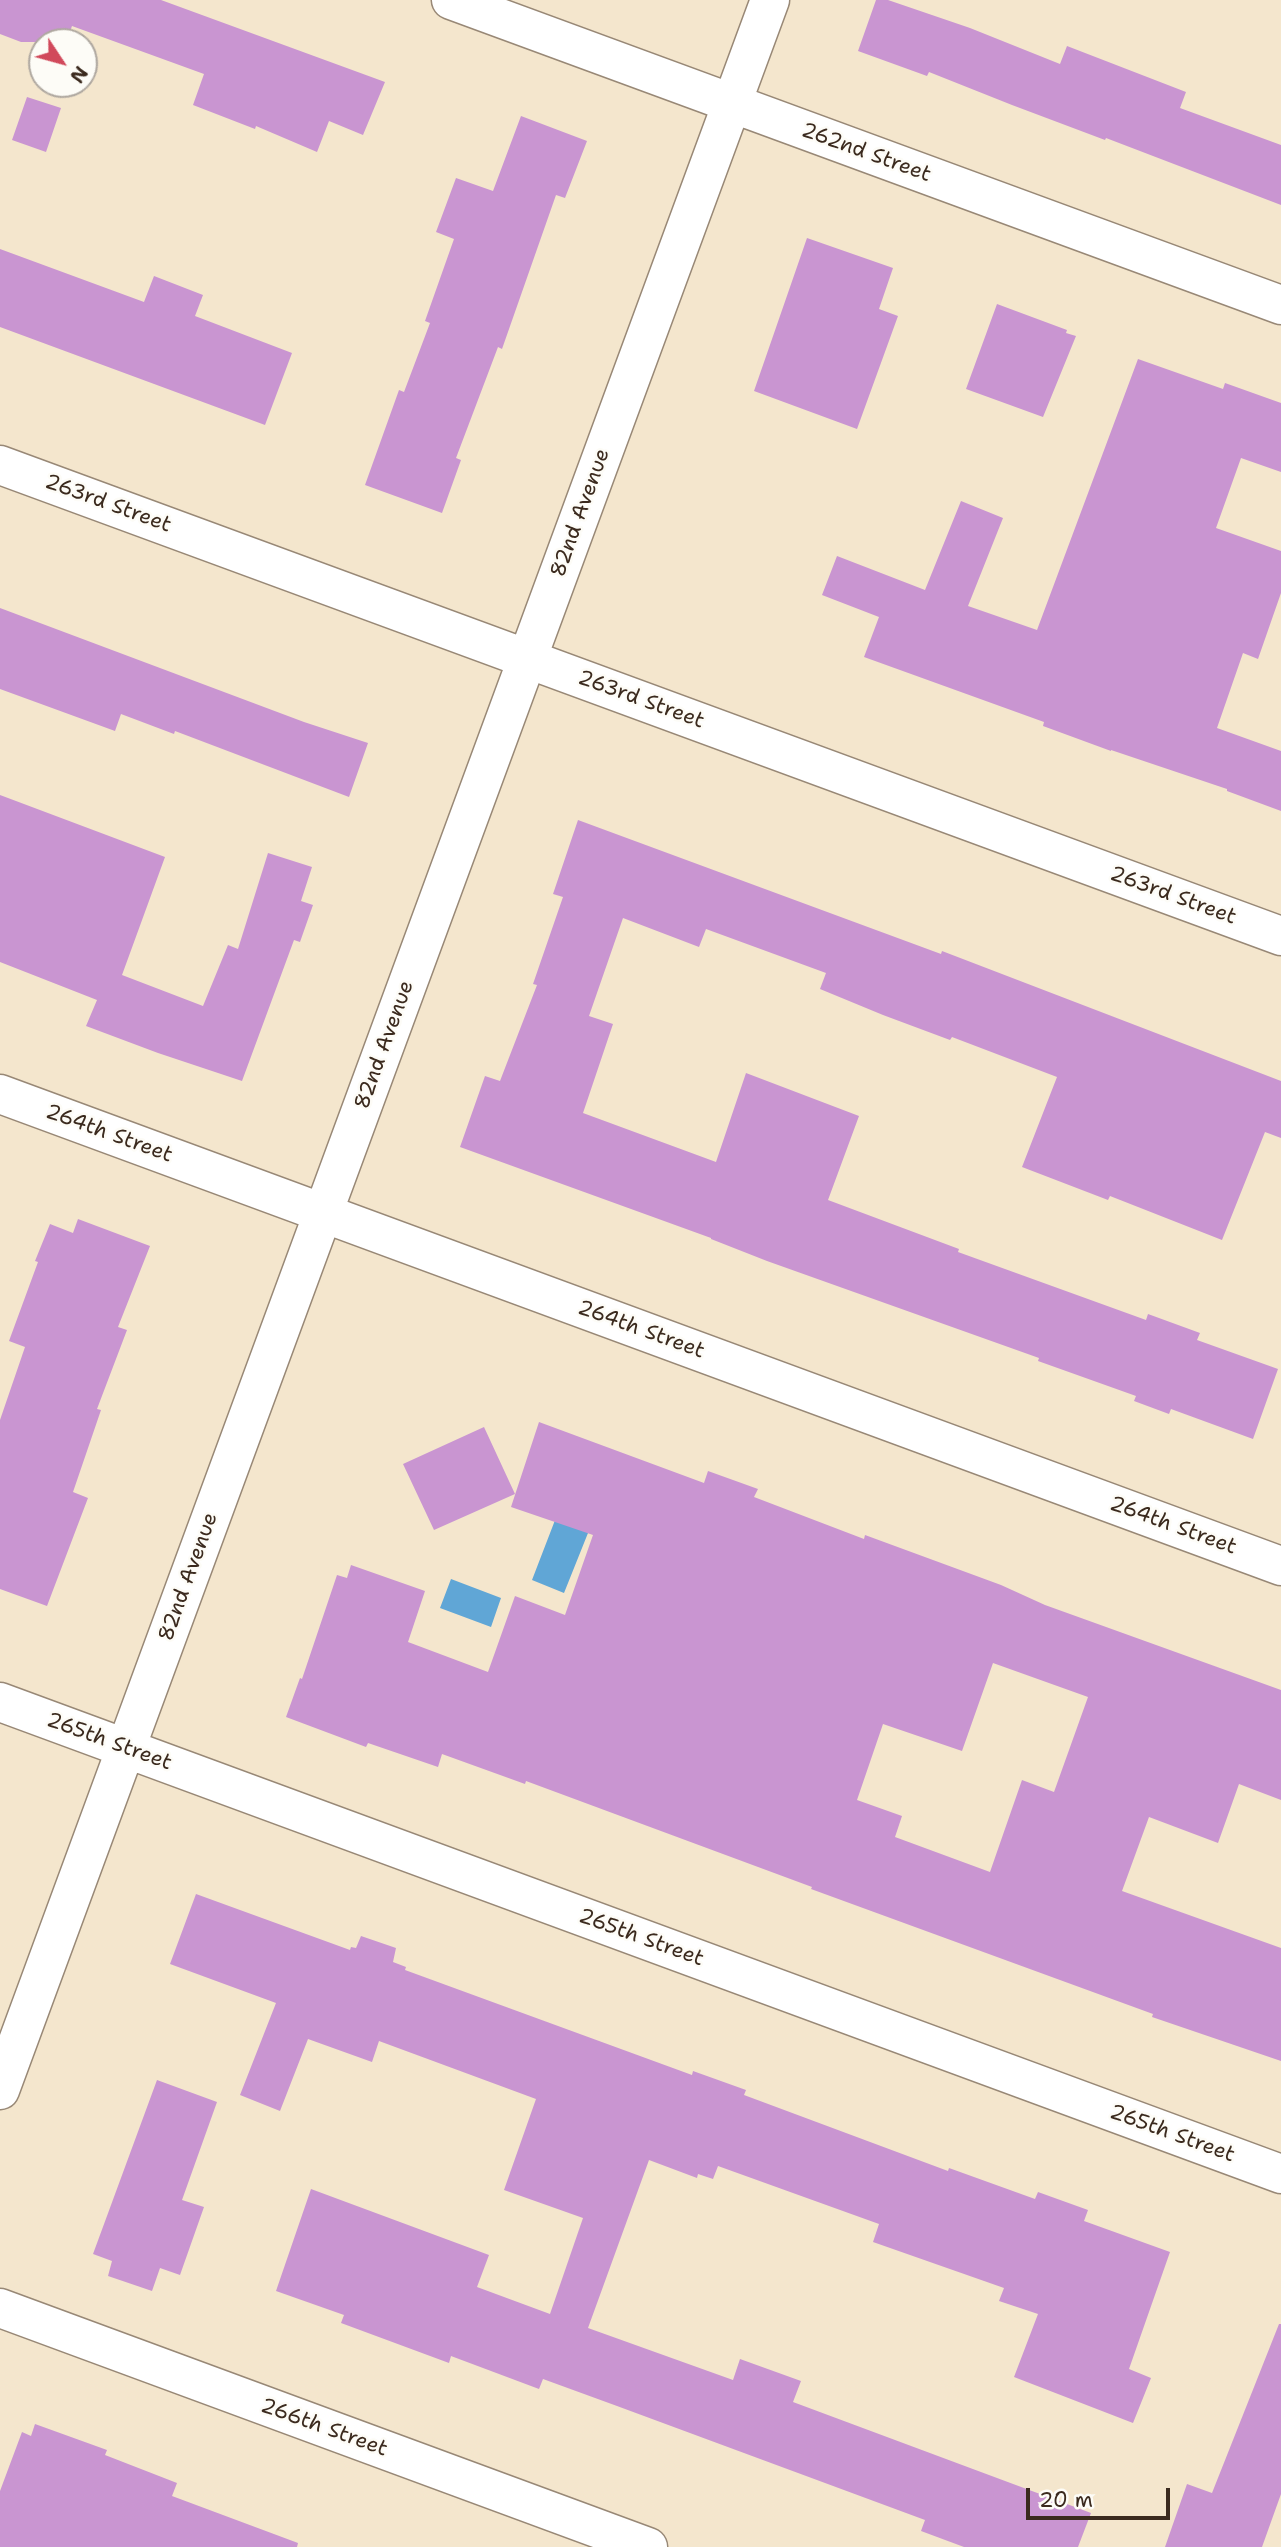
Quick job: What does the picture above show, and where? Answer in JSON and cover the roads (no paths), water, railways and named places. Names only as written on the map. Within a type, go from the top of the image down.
[{"type":"street","name":"262nd Street","points":[[451,0],[1281,305]]},
{"type":"street","name":"82nd Avenue","points":[[0,2090],[770,0]]},
{"type":"street","name":"263rd Street","points":[[0,465],[1281,936]]},
{"type":"street","name":"264th Street","points":[[0,1094],[1281,1566]]},
{"type":"street","name":"265th Street","points":[[0,1702],[1281,2174]]},
{"type":"street","name":"266th Street","points":[[0,2308],[648,2547]]},
{"type":"water","points":[[557,1515],[590,1528],[564,1593],[532,1580]]},
{"type":"water","points":[[451,1579],[501,1598],[491,1627],[440,1608]]}]
